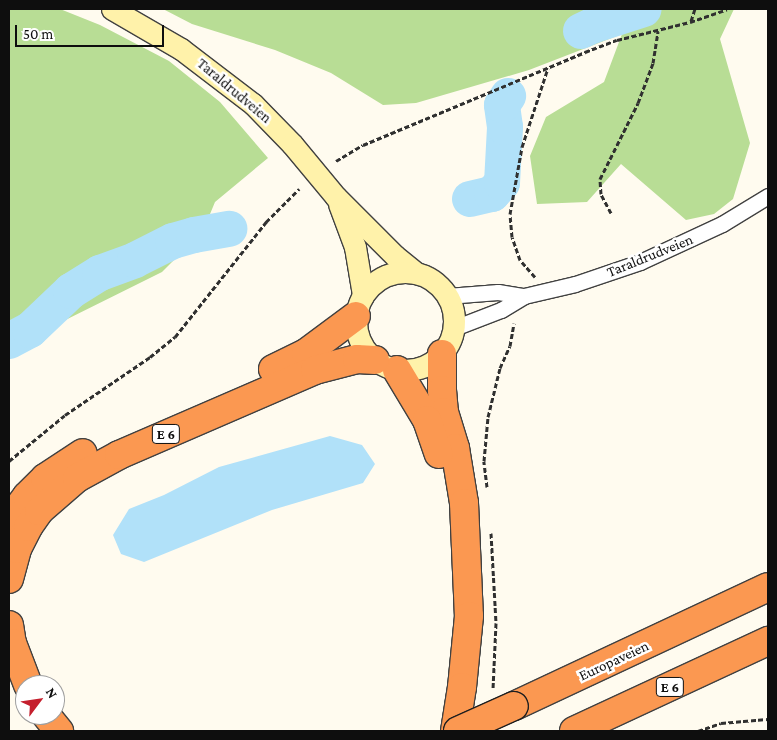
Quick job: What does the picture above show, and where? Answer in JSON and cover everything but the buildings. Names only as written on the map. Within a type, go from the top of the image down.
[{"type":"highway","name":"E 6","points":[[9,520],[27,496],[45,478],[68,462],[111,440],[306,353],[360,306]]},
{"type":"highway","points":[[442,354],[444,412],[455,448],[464,503],[469,616],[456,731]]},
{"type":"highway","name":"E 6","points":[[9,579],[17,549],[28,527],[39,511],[77,478],[119,455],[307,373],[357,360],[386,365]]},
{"type":"highway","points":[[386,365],[427,420],[442,464],[450,500],[455,603],[453,645],[444,731]]},
{"type":"highway","name":"Europaveien","points":[[456,731],[514,706],[768,587]]},
{"type":"highway","points":[[9,625],[12,643],[24,675]]},
{"type":"highway","name":"E 6","points":[[574,731],[768,641]]},
{"type":"main road","name":"Taraldrudveien","points":[[112,9],[169,41],[234,88],[273,124],[336,197],[395,256],[416,273]]},
{"type":"main road","name":"Taraldrudveien","points":[[336,197],[355,247],[360,306]]},
{"type":"main road","points":[[401,272],[416,273],[439,286],[447,296],[453,311],[454,328],[448,346],[442,354],[422,368],[386,365],[360,341],[360,306],[373,284],[386,276],[401,272]]},
{"type":"street","name":"Taraldrudveien","points":[[454,328],[501,310],[524,296],[575,284],[640,262],[722,224],[768,196]]},
{"type":"street","name":"Taraldrudveien","points":[[447,296],[498,292],[524,296]]},
{"type":"path","points":[[690,22],[695,9]]},
{"type":"path","points":[[336,161],[363,145],[617,40],[690,22],[727,9]]},
{"type":"path","points":[[611,213],[601,194],[600,179],[638,103],[652,63],[658,31]]},
{"type":"path","points":[[496,387],[500,368],[510,346],[514,324],[524,296],[535,278],[520,260],[512,237],[510,214],[522,147],[548,68]]},
{"type":"path","points":[[9,461],[65,415],[150,357],[175,337],[266,222],[299,189]]},
{"type":"path","points":[[698,731],[721,723],[768,718]]},
{"type":"green space","points":[[9,9],[60,9],[100,25],[169,61],[220,102],[268,158],[215,202],[203,231],[162,272],[9,348]]},
{"type":"green space","points":[[163,9],[734,9],[720,39],[750,143],[733,199],[714,214],[686,220],[621,164],[587,202],[537,204],[530,156],[546,117],[604,82],[622,34],[529,70],[416,103],[383,105],[331,73],[275,50],[192,24]]},
{"type":"water","points":[[330,436],[362,445],[375,464],[363,483],[272,510],[144,562],[121,554],[113,535],[129,509],[164,495],[219,467]]},
{"type":"waterway","points":[[581,31],[644,9]]},
{"type":"waterway","points":[[470,199],[492,194],[502,183],[505,127],[502,105],[508,96]]},
{"type":"waterway","points":[[9,341],[30,330],[71,291],[100,273],[135,260],[173,241],[229,229]]}]
